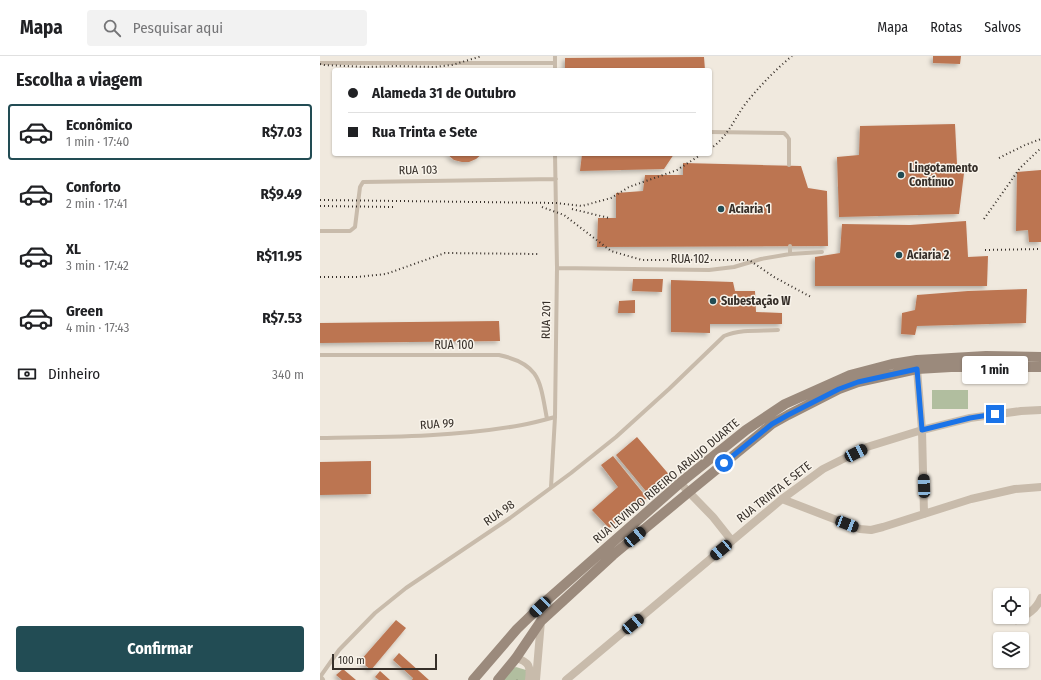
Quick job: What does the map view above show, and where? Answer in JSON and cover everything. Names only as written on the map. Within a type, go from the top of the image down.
[{"type":"main road","name":"RUA LEVINDO RIBEIRO ARAUJO DUARTE","points":[[473,680],[517,629],[680,483],[746,430],[785,404],[892,364],[917,360],[986,356],[1041,357]]},
{"type":"main road","points":[[498,680],[516,658],[541,621],[613,555],[772,424],[800,408],[839,389],[852,380],[917,369],[951,367],[1041,367]]},
{"type":"street","points":[[917,369],[922,430],[924,514]]},
{"type":"street","name":"RUA TRINTA E SETE","points":[[566,680],[782,499],[824,469],[867,447],[922,430],[970,418],[1020,411],[1041,410]]},
{"type":"street","points":[[680,483],[713,517],[732,541]]},
{"type":"street","points":[[782,499],[860,529],[871,530],[986,495],[1015,489],[1041,487]]},
{"type":"street","points":[[1029,614],[1039,603],[1041,598]]},
{"type":"street","points":[[536,680],[541,621]]},
{"type":"street","points":[[516,658],[526,662],[529,666],[529,680]]},
{"type":"lane","points":[[555,56],[555,68]]},
{"type":"lane","points":[[320,63],[555,63]]},
{"type":"lane","points":[[712,132],[784,134],[788,139],[789,165]]},
{"type":"lane","name":"RUA 201","points":[[551,487],[555,417],[555,156]]},
{"type":"lane","name":"RUA 103","points":[[320,231],[350,231],[355,227],[360,187],[364,182],[556,179]]},
{"type":"lane","points":[[790,246],[790,254]]},
{"type":"lane","name":"RUA 102","points":[[556,268],[709,270],[734,268],[761,259],[790,254],[822,252]]},
{"type":"lane","name":"RUA 98","points":[[320,679],[339,650],[375,613],[406,588],[510,518],[616,437],[669,390],[724,336],[738,332],[778,330]]},
{"type":"lane","name":"RUA 100","points":[[320,355],[499,356],[514,358],[534,372],[540,386],[547,419]]},
{"type":"lane","name":"RUA 99","points":[[320,438],[423,436],[522,425],[555,417]]},
{"type":"green space","points":[[932,390],[968,390],[968,409],[932,409]]},
{"type":"green space","points":[[516,667],[526,670],[528,680],[502,680],[509,670]]},
{"type":"building","points":[[933,56],[961,56],[960,64],[933,63]]},
{"type":"building","points":[[704,57],[705,68],[565,68],[565,58]]},
{"type":"building","name":"Lingotamento Contínuo","points":[[955,124],[957,164],[965,165],[959,214],[839,217],[837,157],[859,155],[860,126]]},
{"type":"building","points":[[449,156],[480,156],[469,162],[454,160]]},
{"type":"building","points":[[582,156],[673,156],[664,169],[580,171]]},
{"type":"building","name":"Aciaria 1","points":[[683,163],[801,166],[808,188],[827,191],[828,246],[597,247],[598,218],[616,218],[616,193],[643,191],[645,175],[683,175]]},
{"type":"building","points":[[1041,170],[1041,242],[1029,242],[1028,230],[1016,231],[1017,172]]},
{"type":"building","name":"Aciaria 2","points":[[966,221],[968,257],[988,256],[987,286],[815,286],[815,257],[840,253],[842,224],[910,225]]},
{"type":"building","points":[[633,279],[663,279],[662,292],[632,291]]},
{"type":"building","name":"Subestação W","points":[[671,280],[733,282],[735,291],[755,291],[756,312],[782,313],[782,324],[710,324],[710,333],[671,332]]},
{"type":"building","points":[[1027,289],[1026,323],[917,326],[915,335],[901,334],[902,313],[915,310],[917,295],[968,291]]},
{"type":"building","points":[[635,300],[635,313],[618,313],[619,301]]},
{"type":"building","points":[[499,321],[500,341],[320,343],[320,323]]},
{"type":"building","points":[[637,437],[672,478],[650,496],[616,455]]},
{"type":"building","points":[[613,456],[647,498],[609,528],[592,510],[618,487],[601,465]]},
{"type":"building","points":[[371,461],[371,494],[320,495],[320,462]]},
{"type":"building","points":[[396,620],[406,628],[371,670],[360,661]]},
{"type":"building","points":[[399,653],[429,680],[412,680],[413,678],[393,660]]},
{"type":"building","points":[[343,669],[356,680],[342,680],[336,675]]},
{"type":"building","points":[[380,671],[390,680],[379,680],[375,677]]},
{"type":"railway","points":[[320,64],[367,67],[434,67],[452,65],[482,56]]},
{"type":"railway","points":[[712,147],[722,139],[746,103],[757,90],[792,56]]},
{"type":"railway","points":[[999,158],[1041,139]]},
{"type":"railway","points":[[984,219],[1020,168],[1041,148]]},
{"type":"railway","points":[[320,200],[556,203],[582,206],[611,198],[629,187],[677,170],[699,156]]},
{"type":"railway","points":[[320,206],[394,207]]},
{"type":"railway","points":[[542,207],[564,215],[611,251],[642,260],[749,260],[774,277],[811,297]]},
{"type":"railway","points":[[572,209],[609,218]]},
{"type":"railway","points":[[985,250],[1041,249]]},
{"type":"railway","points":[[320,277],[357,277],[386,274],[445,253],[539,254]]},
{"type":"place","name":"Lingotamento Contínuo","points":[[901,175]]},
{"type":"place","name":"Aciaria 1","points":[[721,209]]},
{"type":"place","name":"Aciaria 2","points":[[899,255]]},
{"type":"place","name":"Subestação W","points":[[713,301]]},
{"type":"route","points":[[724,463],[772,424],[839,389],[858,382],[917,369],[922,430],[970,418],[995,414]]}]
